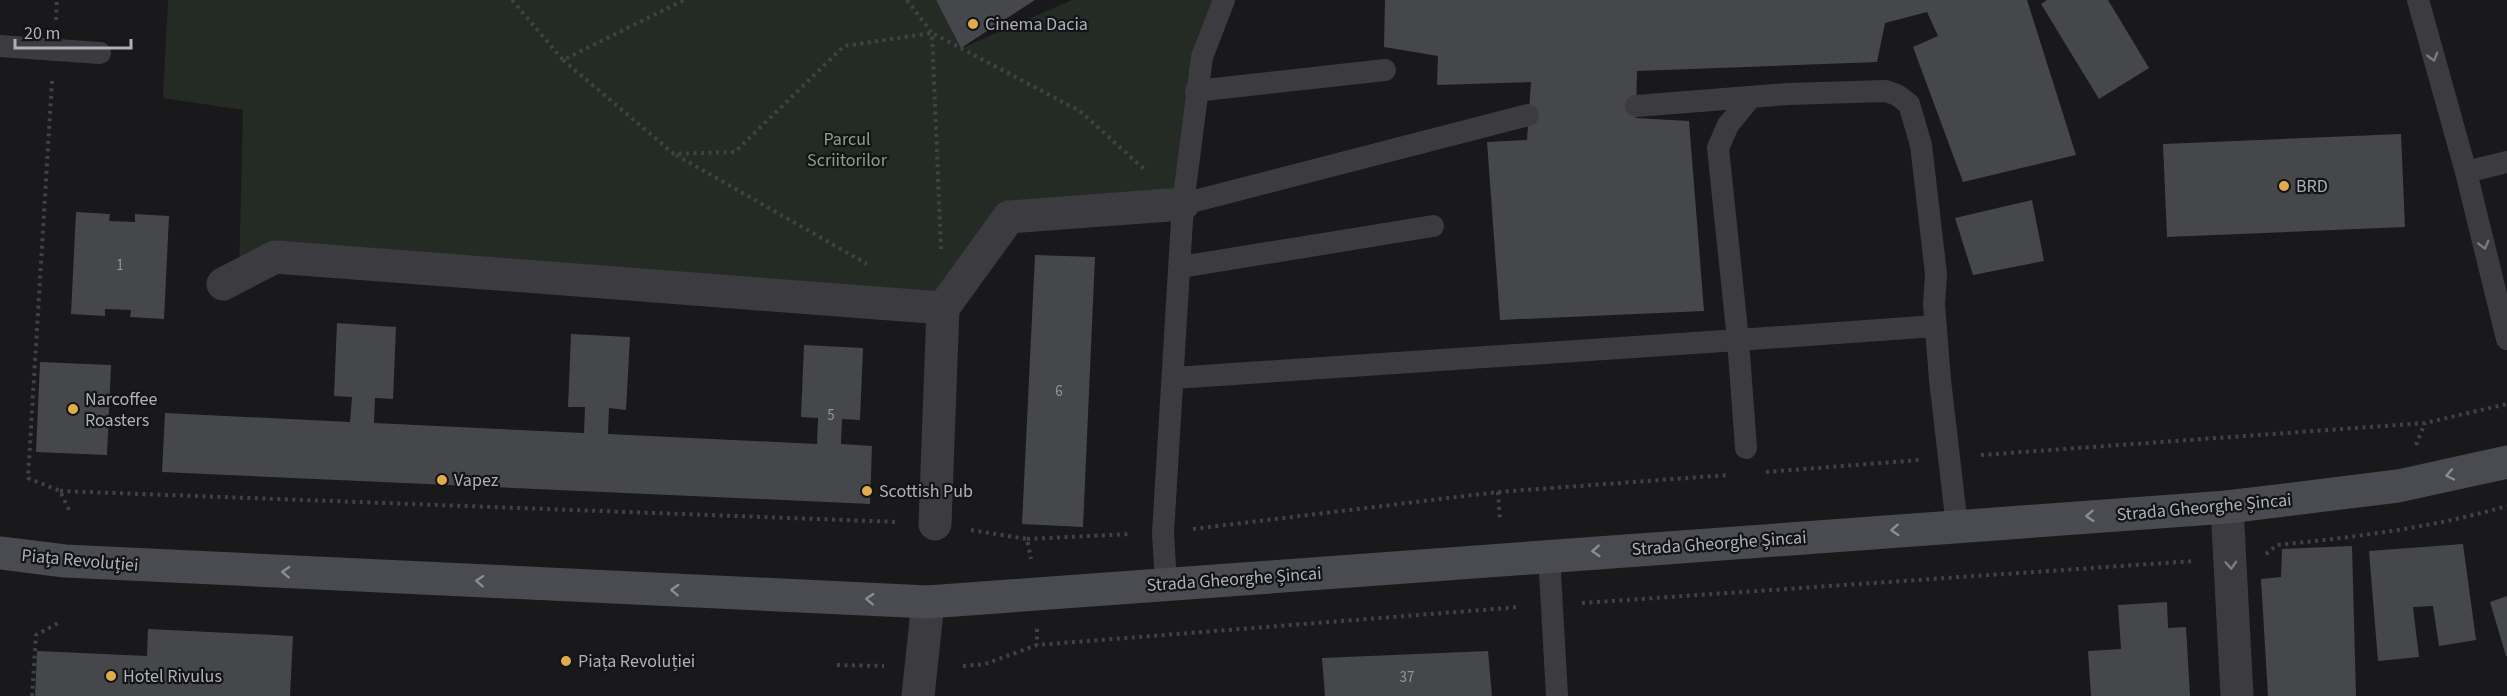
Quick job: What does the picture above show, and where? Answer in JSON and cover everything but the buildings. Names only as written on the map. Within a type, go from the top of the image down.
[{"type":"main road","name":"Strada Gheorghe Șincai","points":[[928,602],[2227,507],[2398,486],[2507,462]]},
{"type":"main road","name":"Piața Revoluției","points":[[0,553],[77,562],[928,602]]},
{"type":"street","points":[[935,524],[943,308],[1009,217],[1183,204]]},
{"type":"street","points":[[224,284],[275,257],[943,308]]},
{"type":"street","points":[[2227,507],[2237,696]]},
{"type":"street","points":[[918,696],[928,602]]},
{"type":"lane","points":[[1166,584],[1163,533],[1181,267],[1183,204],[1202,57],[1224,0]]},
{"type":"lane","points":[[2418,0],[2466,172],[2507,339]]},
{"type":"lane","points":[[0,46],[100,53]]},
{"type":"lane","points":[[1196,91],[1385,70]]},
{"type":"lane","points":[[1636,106],[1751,97],[1886,92],[1897,95],[1909,104],[1921,145],[1929,204],[1936,274],[1935,326],[1957,526]]},
{"type":"lane","points":[[1746,448],[1738,340],[1718,148],[1728,125],[1751,97]]},
{"type":"lane","points":[[1183,204],[1528,115]]},
{"type":"lane","points":[[2466,172],[2507,162]]},
{"type":"lane","points":[[1181,267],[1433,226]]},
{"type":"lane","points":[[1174,378],[1935,326]]},
{"type":"lane","points":[[1549,555],[1557,696]]},
{"type":"path","points":[[57,0],[28,478],[60,491],[935,524],[1027,539],[1163,533],[1498,492],[1737,474]]},
{"type":"path","points":[[512,0],[563,60],[674,153],[871,266]]},
{"type":"path","points":[[563,60],[684,0]]},
{"type":"path","points":[[907,0],[932,33],[1080,111],[1183,204]]},
{"type":"path","points":[[674,153],[735,152],[844,46],[932,33]]},
{"type":"path","points":[[932,33],[943,308]]},
{"type":"path","points":[[1760,472],[2425,423],[2507,404]]},
{"type":"path","points":[[2413,453],[2425,423]]},
{"type":"path","points":[[60,491],[69,510]]},
{"type":"path","points":[[1498,492],[1500,520]]},
{"type":"path","points":[[2262,557],[2277,544],[2376,535],[2476,515],[2507,506]]},
{"type":"path","points":[[1027,539],[1031,560]]},
{"type":"path","points":[[32,696],[36,634],[60,622]]},
{"type":"path","points":[[1037,625],[1037,645]]},
{"type":"path","points":[[837,665],[894,667]]},
{"type":"green space","name":"Parcul Scriitorilor","points":[[168,0],[936,0],[962,48],[1072,0],[1224,0],[1183,204],[1009,217],[943,308],[275,257],[239,276],[243,110],[163,98]]},
{"type":"place","name":"Cinema Dacia","points":[[973,24]]},
{"type":"place","name":"BRD","points":[[2284,186]]},
{"type":"place","name":"Narcoffee Roasters","points":[[73,409]]},
{"type":"place","name":"Vapez","points":[[442,480]]},
{"type":"place","name":"Scottish Pub","points":[[867,491]]},
{"type":"place","name":"Piața Revoluției","points":[[566,661]]},
{"type":"place","name":"Hotel Rivulus","points":[[111,676]]}]
